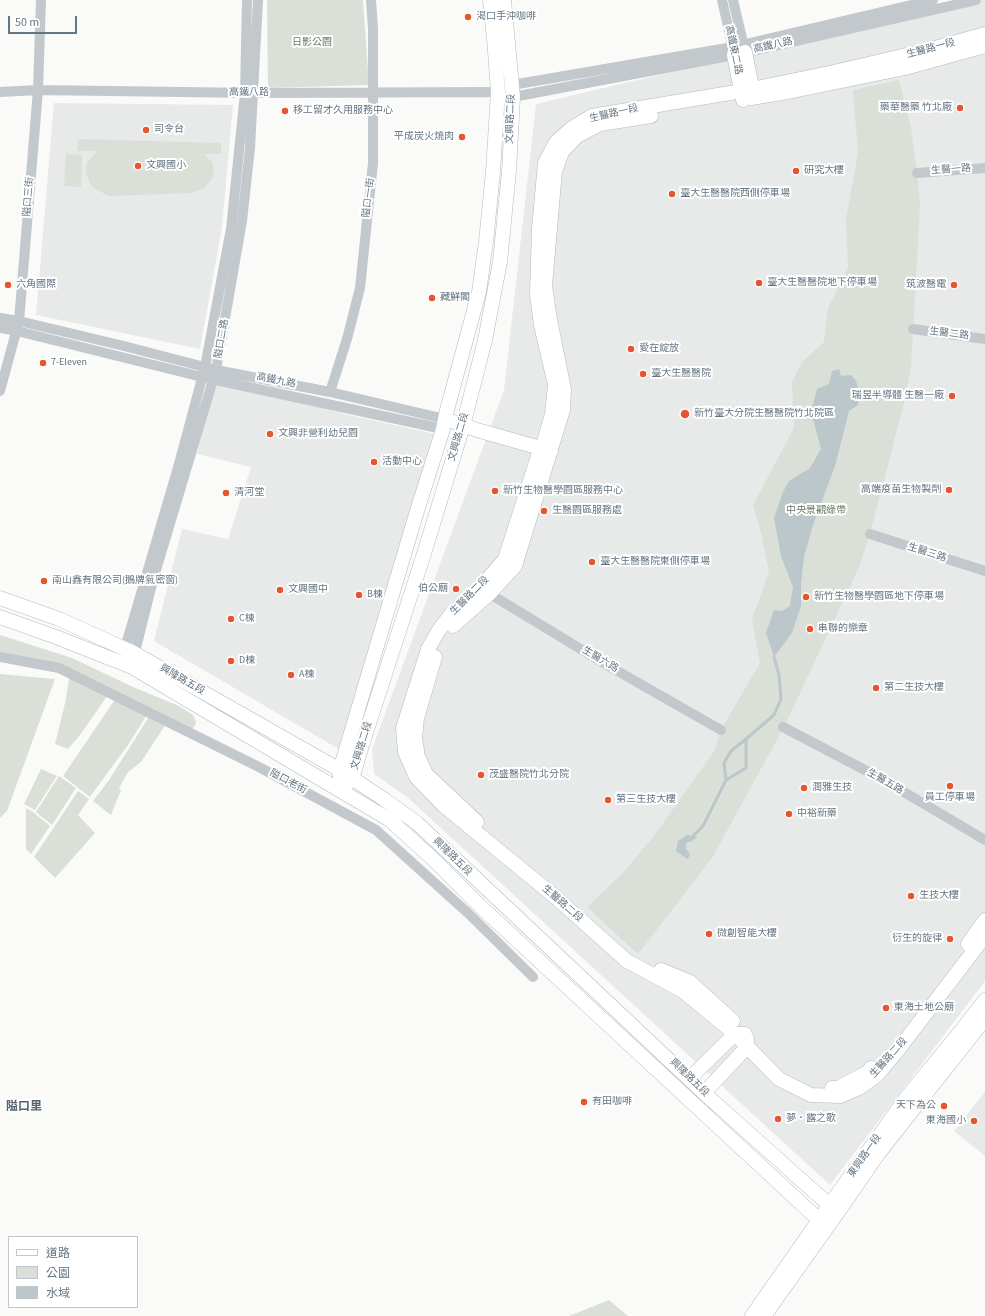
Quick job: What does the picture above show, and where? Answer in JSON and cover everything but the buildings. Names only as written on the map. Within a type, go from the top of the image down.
[{"type":"street","name":"隘口三街","points":[[0,391],[18,326],[38,90],[41,0]]},
{"type":"street","name":"隘口二路","points":[[129,651],[155,573],[214,374],[242,221],[250,148],[247,0]]},
{"type":"street","name":"隘口二路","points":[[126,666],[205,367],[230,229],[249,93],[258,0]]},
{"type":"street","name":"隘口一街","points":[[330,392],[347,339],[360,288],[373,163],[373,29],[370,0]]},
{"type":"street","name":"文興路二段","points":[[340,791],[340,770],[444,424],[479,292],[493,172],[498,92],[490,0]]},
{"type":"street","name":"文興路二段","points":[[340,791],[352,779],[362,742],[423,557],[461,430],[484,340],[500,262],[509,171],[513,91],[504,0]]},
{"type":"street","name":"高鐵東二路","points":[[722,0],[739,50]]},
{"type":"street","name":"高鐵東二路","points":[[734,0],[739,50],[748,94]]},
{"type":"street","name":"高鐵八路","points":[[739,50],[933,0]]},
{"type":"street","name":"高鐵八路","points":[[0,92],[38,90],[249,93],[513,91],[739,50],[965,1],[976,0]]},
{"type":"street","name":"生醫路一段","points":[[545,454],[563,410],[564,389],[550,320],[545,286],[555,171],[562,152],[577,136],[600,124],[748,94],[872,64],[979,41]]},
{"type":"street","name":"生醫一路","points":[[917,173],[985,168]]},
{"type":"street","name":"高鐵九路","points":[[0,318],[18,326],[202,377],[214,374],[330,392],[545,454]]},
{"type":"street","name":"高鐵九路","points":[[0,328],[18,326],[205,367],[214,374],[444,424]]},
{"type":"street","name":"生醫二路","points":[[913,329],[985,339]]},
{"type":"street","name":"生醫路二段","points":[[545,454],[515,566],[485,591],[452,626],[438,646],[417,718],[415,738],[418,758],[426,774],[474,820],[636,959],[690,982],[723,1012],[743,1038],[779,1078],[811,1094],[840,1096],[858,1088],[878,1075],[985,936]]},
{"type":"street","name":"生醫三路","points":[[870,534],[985,571]]},
{"type":"street","name":"生醫六路","points":[[485,591],[607,665],[721,730]]},
{"type":"street","name":"興隆路五段","points":[[0,598],[59,619],[129,651],[340,770],[417,823],[505,907],[690,1078],[704,1093],[833,1209]]},
{"type":"street","name":"興隆路五段","points":[[0,617],[56,637],[126,666],[390,820],[434,859],[480,906],[823,1223]]},
{"type":"street","name":"隘口老街","points":[[0,657],[59,668],[259,767],[376,830],[469,914],[533,977]]},
{"type":"street","name":"生醫五路","points":[[784,727],[882,779],[985,840]]},
{"type":"street","name":"生醫路二段","points":[[743,1038],[787,1075],[813,1087],[838,1088],[868,1072],[951,967],[985,920]]},
{"type":"street","name":"東興路一段","points":[[752,1316],[833,1209],[906,1098],[962,1031],[985,1000]]},
{"type":"street","name":"東興路一段","points":[[833,1209],[985,1019]]},
{"type":"street","points":[[690,1078],[743,1038]]},
{"type":"street","points":[[704,1093],[743,1038]]},
{"type":"street","name":"東興路一段","points":[[764,1316],[823,1223]]},
{"type":"shaded area","points":[[975,0],[985,0],[985,981],[830,1185],[407,797],[374,774],[372,749],[504,390],[536,104]]},
{"type":"shaded area","name":"文興國小","points":[[54,103],[233,105],[222,227],[200,349],[36,315]]},
{"type":"shaded area","name":"文興國中","points":[[214,378],[344,414],[440,435],[342,751],[154,641],[182,529],[228,539],[251,467],[197,454]]},
{"type":"shaded area","name":"東海國小","points":[[985,1092],[985,1156],[954,1131]]},
{"type":"green space","name":"日影公園","points":[[267,0],[363,0],[369,85],[268,88]]},
{"type":"green space","name":"中央景觀綠帶","points":[[899,80],[911,128],[920,204],[911,367],[905,399],[874,519],[860,565],[784,727],[712,858],[638,954],[587,907],[622,874],[654,836],[715,750],[721,730],[760,663],[752,619],[769,572],[761,532],[753,505],[794,428],[792,383],[801,363],[824,342],[828,308],[848,268],[846,219],[858,153],[853,90]]},
{"type":"green space","points":[[78,139],[221,143],[221,154],[204,154],[212,162],[214,171],[212,179],[204,188],[191,193],[108,196],[91,186],[86,172],[87,163],[97,151],[77,151]]},
{"type":"green space","points":[[66,154],[82,155],[81,187],[64,186]]},
{"type":"green space","points":[[0,635],[72,658],[133,687],[179,706],[193,715],[196,722],[195,726],[192,729],[59,664],[0,654]]},
{"type":"green space","points":[[70,671],[110,692],[80,735],[68,749],[55,744],[66,699]]},
{"type":"green space","points":[[0,674],[55,679],[7,811],[0,818]]},
{"type":"green space","points":[[118,695],[150,710],[128,745],[90,797],[63,776]]},
{"type":"green space","points":[[152,712],[168,721],[141,762],[128,772],[119,788],[121,790],[111,815],[93,801],[109,780]]},
{"type":"green space","points":[[41,769],[57,776],[35,810],[24,804]]},
{"type":"green space","points":[[59,776],[76,788],[52,825],[36,812]]},
{"type":"green space","points":[[78,791],[89,799],[78,815],[95,833],[55,878],[34,857]]},
{"type":"green space","points":[[26,808],[50,826],[31,854],[26,849]]},
{"type":"green space","points":[[609,1300],[628,1316],[569,1316]]},
{"type":"water","points":[[839,369],[841,376],[851,375],[856,381],[860,394],[858,405],[849,411],[835,466],[813,525],[804,557],[801,585],[801,606],[792,633],[774,657],[766,633],[774,610],[782,611],[790,606],[793,587],[781,556],[774,518],[783,492],[789,481],[810,468],[821,449],[811,412],[817,389],[829,384],[832,371]]},
{"type":"water","points":[[687,835],[697,837],[686,843],[686,849],[690,854],[688,859],[676,851],[678,841]]},
{"type":"waterway","points":[[693,836],[703,826],[726,780],[724,763],[731,751],[774,715],[781,699],[779,675],[774,657]]},
{"type":"waterway","points":[[726,780],[746,768],[746,739]]},
{"type":"place","name":"渴口手沖咖啡","points":[[468,17]]},
{"type":"place","name":"藥華醫藥 竹北廠","points":[[960,108]]},
{"type":"place","name":"移工留才久用服務中心","points":[[285,111]]},
{"type":"place","name":"司令台","points":[[146,130]]},
{"type":"place","name":"平成炭火燒肉","points":[[462,137]]},
{"type":"place","name":"文興國小","points":[[138,166]]},
{"type":"place","name":"研究大樓","points":[[796,171]]},
{"type":"place","name":"臺大生醫醫院西側停車場","points":[[672,194]]},
{"type":"place","name":"臺大生醫醫院地下停車場","points":[[759,283]]},
{"type":"place","name":"六角國際","points":[[8,285]]},
{"type":"place","name":"筑波醫電","points":[[954,285]]},
{"type":"place","name":"藏鮮閣","points":[[432,298]]},
{"type":"place","name":"愛在綻放","points":[[631,349]]},
{"type":"place","name":"7-Eleven","points":[[43,363]]},
{"type":"place","name":"臺大生醫醫院","points":[[643,374]]},
{"type":"place","name":"瑞昱半導體 生醫一廠","points":[[952,396]]},
{"type":"place","name":"新竹臺大分院生醫醫院竹北院區","points":[[685,414]]},
{"type":"place","name":"文興非營利幼兒園","points":[[270,434]]},
{"type":"place","name":"活動中心","points":[[374,462]]},
{"type":"place","name":"高端疫苗生物製劑","points":[[949,490]]},
{"type":"place","name":"新竹生物醫學園區服務中心","points":[[495,491]]},
{"type":"place","name":"清河堂","points":[[226,493]]},
{"type":"place","name":"生醫園區服務處","points":[[544,511]]},
{"type":"place","name":"臺大生醫醫院東側停車場","points":[[592,562]]},
{"type":"place","name":"南山鑫有限公司(鵝牌氣密窗)","points":[[44,581]]},
{"type":"place","name":"伯公廟","points":[[456,589]]},
{"type":"place","name":"文興國中","points":[[280,590]]},
{"type":"place","name":"B棟","points":[[359,595]]},
{"type":"place","name":"新竹生物醫學園區地下停車場","points":[[806,597]]},
{"type":"place","name":"C棟","points":[[231,619]]},
{"type":"place","name":"串聯的樂章","points":[[810,629]]},
{"type":"place","name":"D棟","points":[[231,661]]},
{"type":"place","name":"A棟","points":[[291,675]]},
{"type":"place","name":"第二生技大樓","points":[[876,688]]},
{"type":"place","name":"茂盛醫院竹北分院","points":[[481,775]]},
{"type":"place","name":"員工停車場","points":[[950,786]]},
{"type":"place","name":"潤雅生技","points":[[804,788]]},
{"type":"place","name":"第三生技大樓","points":[[608,800]]},
{"type":"place","name":"中裕新藥","points":[[789,814]]},
{"type":"place","name":"生技大樓","points":[[911,896]]},
{"type":"place","name":"微創智能大樓","points":[[709,934]]},
{"type":"place","name":"衍生的旋律","points":[[950,939]]},
{"type":"place","name":"東海土地公廟","points":[[886,1008]]},
{"type":"place","name":"有田咖啡","points":[[584,1102]]},
{"type":"place","name":"天下為公","points":[[944,1106]]},
{"type":"place","name":"夢．露之歌","points":[[778,1119]]},
{"type":"place","name":"東海國小","points":[[974,1121]]},
{"type":"district","name":"隘口里","points":[[24,1107]]}]
